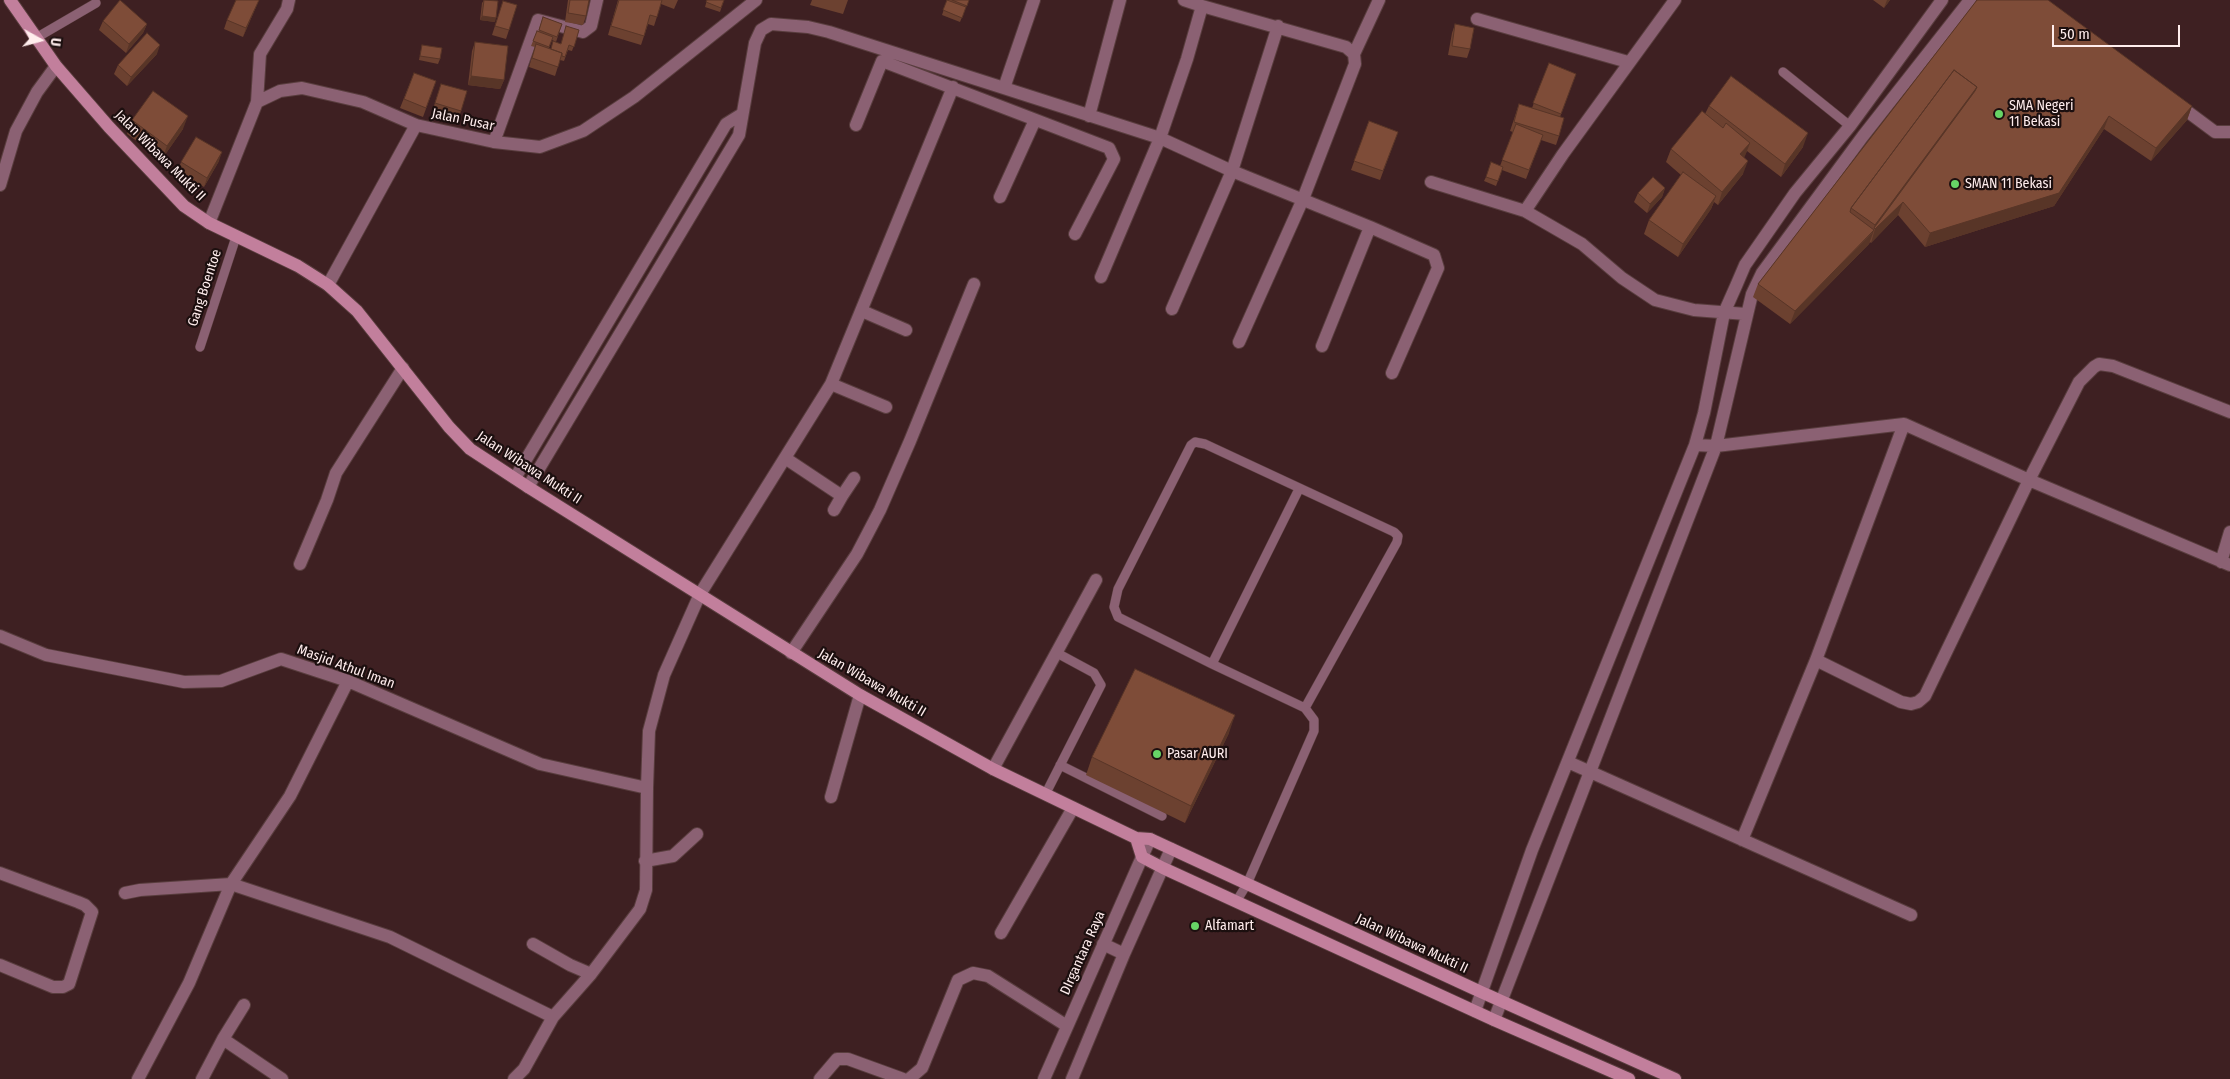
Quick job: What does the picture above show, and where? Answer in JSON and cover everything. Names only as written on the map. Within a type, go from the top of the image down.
[{"type":"main road","name":"Jalan Wibawa Mukti II","points":[[10,0],[56,66],[109,127],[184,206],[209,223],[298,266],[328,285],[357,311],[449,427],[470,449],[528,487],[860,695],[993,769],[1136,838],[1150,840],[1675,1079]]},
{"type":"main road","points":[[1136,838],[1142,857],[1163,868],[1494,1020],[1629,1079]]},
{"type":"street","points":[[209,223],[256,102],[260,54],[287,9],[289,0]]},
{"type":"street","points":[[494,142],[538,20],[583,32],[591,26],[597,0]]},
{"type":"street","name":"Jalan Pusar","points":[[256,102],[280,91],[302,88],[363,102],[416,125],[494,142],[540,146],[583,130],[634,97],[756,0]]},
{"type":"street","points":[[1004,88],[1034,0]]},
{"type":"street","points":[[1089,116],[1120,0]]},
{"type":"street","points":[[1184,0],[1346,47],[1354,54]]},
{"type":"street","points":[[1240,342],[1303,199],[1355,64],[1354,54],[1379,0]]},
{"type":"street","points":[[1526,211],[1562,154],[1675,0]]},
{"type":"street","points":[[1475,1011],[1532,850],[1695,445],[1704,412],[1724,313],[1745,265],[1795,193],[1850,126],[1942,0]]},
{"type":"street","points":[[1494,1020],[1588,771],[1716,446],[1746,314],[1752,294],[1762,272],[1863,136],[1970,0]]},
{"type":"street","points":[[1102,277],[1160,138],[1187,59],[1202,6]]},
{"type":"street","points":[[1477,19],[1628,62]]},
{"type":"street","points":[[528,487],[739,135],[755,43],[761,30],[771,24],[808,27],[1160,138],[1232,171],[1434,255],[1438,268],[1392,373]]},
{"type":"street","points":[[1172,309],[1232,171],[1278,26]]},
{"type":"street","points":[[856,126],[882,61],[1108,148],[1114,159],[1075,234]]},
{"type":"street","points":[[0,185],[16,131],[37,92],[56,66]]},
{"type":"street","points":[[514,1079],[524,1069],[553,1018],[591,974],[640,909],[646,890],[645,861],[649,731],[664,675],[700,594],[831,384],[953,87]]},
{"type":"street","points":[[2167,96],[2215,132],[2230,132]]},
{"type":"street","points":[[515,478],[620,298],[712,146],[726,124],[742,114]]},
{"type":"street","points":[[1000,197],[1035,120]]},
{"type":"street","points":[[328,285],[416,125]]},
{"type":"street","points":[[1850,126],[1863,136]]},
{"type":"street","points":[[712,146],[727,155]]},
{"type":"street","points":[[1431,182],[1526,211],[1582,244],[1622,278],[1655,300],[1680,307],[1746,314]]},
{"type":"street","points":[[1322,346],[1370,227]]},
{"type":"street","points":[[791,653],[857,554],[880,510],[974,284]]},
{"type":"street","points":[[620,298],[636,307]]},
{"type":"street","points":[[862,312],[906,330]]},
{"type":"street","points":[[1816,660],[1901,702],[1912,704],[1925,696],[2029,480],[2079,382],[2099,364],[2113,366],[2230,412]]},
{"type":"street","points":[[300,564],[327,500],[336,473],[402,368]]},
{"type":"street","points":[[831,384],[886,407]]},
{"type":"street","points":[[1695,445],[1716,446],[1904,424],[2029,480],[2225,563],[2230,532]]},
{"type":"street","points":[[1742,840],[1816,660],[1904,424]]},
{"type":"street","points":[[785,458],[842,496]]},
{"type":"street","points":[[834,510],[854,478]]},
{"type":"street","points":[[993,769],[1096,580]]},
{"type":"street","name":"Masjid Athul Iman","points":[[0,636],[46,655],[184,682],[221,681],[281,659],[348,681],[540,764],[647,788]]},
{"type":"street","points":[[138,1079],[189,983],[230,884],[290,796],[348,681]]},
{"type":"street","points":[[831,797],[860,695]]},
{"type":"street","points":[[1568,762],[1911,915]]},
{"type":"street","points":[[1001,933],[1072,808]]},
{"type":"street","points":[[645,861],[673,856],[696,834]]},
{"type":"street","name":"DIrgantara Raya","points":[[1044,1079],[1150,840]]},
{"type":"street","points":[[1072,1079],[1124,954],[1171,850]]},
{"type":"street","points":[[0,873],[85,905],[92,912],[69,984],[63,987],[53,987],[0,965]]},
{"type":"street","points":[[124,893],[140,890],[230,884],[390,937],[553,1018]]},
{"type":"street","points":[[533,944],[570,965],[591,974]]},
{"type":"street","points":[[1103,944],[1124,954]]},
{"type":"street","points":[[909,1079],[922,1068],[958,980],[973,973],[988,976],[1066,1026]]},
{"type":"street","points":[[202,1079],[244,1005]]},
{"type":"street","points":[[223,1039],[282,1079]]},
{"type":"street","points":[[820,1079],[837,1060],[848,1059],[903,1079]]},
{"type":"lane","points":[[36,38],[67,18],[96,3]]},
{"type":"lane","points":[[1783,72],[1850,126]]},
{"type":"lane","name":"Gang Boentoe","points":[[200,347],[236,236]]},
{"type":"lane","points":[[1236,902],[1247,884],[1314,731],[1314,720],[1305,708],[1118,617],[1114,607],[1118,589],[1191,445],[1195,442],[1205,444],[1394,532],[1398,536],[1397,542],[1305,708]]},
{"type":"lane","points":[[1212,664],[1299,489]]},
{"type":"lane","points":[[1045,795],[1101,684],[1094,673],[1057,653]]},
{"type":"lane","points":[[1060,765],[1162,816]]},
{"type":"building","points":[[120,0],[147,24],[129,44],[103,21]]},
{"type":"building","points":[[236,0],[259,0],[246,28],[227,20]]},
{"type":"building","points":[[484,0],[498,1],[496,18],[482,16]]},
{"type":"building","points":[[570,0],[589,0],[586,16],[568,13]]},
{"type":"building","points":[[619,0],[662,0],[657,17],[650,15],[644,36],[611,26]]},
{"type":"building","points":[[707,0],[724,0],[721,8],[706,2]]},
{"type":"building","points":[[947,0],[966,7],[962,18],[943,10]]},
{"type":"building","points":[[952,0],[969,0],[967,6]]},
{"type":"building","name":"SMAN 11 Bekasi","points":[[1977,0],[2048,0],[2192,106],[2156,148],[2109,116],[2059,193],[1930,233],[1903,202],[1875,229],[1977,87],[1954,70],[1851,208],[1850,212],[1874,230],[1795,311],[1758,284]]},
{"type":"building","points":[[503,1],[517,5],[509,30],[495,26]]},
{"type":"building","points":[[543,17],[562,24],[557,37],[539,30]]},
{"type":"building","points":[[1455,24],[1474,28],[1470,49],[1452,46]]},
{"type":"building","points":[[566,26],[579,30],[574,47],[569,45],[565,57],[562,56],[562,53],[551,49],[553,41],[561,44]]},
{"type":"building","points":[[537,31],[553,37],[549,47],[533,41]]},
{"type":"building","points":[[147,33],[160,45],[131,77],[118,65]]},
{"type":"building","points":[[475,42],[508,46],[504,80],[471,76]]},
{"type":"building","points":[[536,44],[562,53],[558,67],[532,58]]},
{"type":"building","points":[[422,45],[442,48],[440,59],[420,56]]},
{"type":"building","points":[[1549,63],[1576,74],[1561,114],[1533,103]]},
{"type":"building","points":[[1954,70],[1977,87],[1875,225],[1851,208]]},
{"type":"building","points":[[414,73],[436,81],[426,108],[404,99]]},
{"type":"building","points":[[1731,76],[1808,133],[1785,164],[1709,106]]},
{"type":"building","points":[[441,84],[467,91],[461,111],[435,103]]},
{"type":"building","points":[[153,91],[188,116],[167,146],[132,120]]},
{"type":"building","points":[[1519,104],[1564,118],[1559,136],[1514,122]]},
{"type":"building","points":[[1702,111],[1723,128],[1726,123],[1750,143],[1740,154],[1748,161],[1722,192],[1671,149]]},
{"type":"building","points":[[1369,121],[1398,132],[1383,171],[1354,161]]},
{"type":"building","points":[[1516,124],[1543,135],[1529,170],[1502,160]]},
{"type":"building","points":[[196,137],[222,152],[207,178],[181,162]]},
{"type":"building","points":[[1491,162],[1503,167],[1498,181],[1486,177]]},
{"type":"building","points":[[1683,172],[1716,196],[1683,244],[1649,220]]},
{"type":"building","points":[[1653,177],[1665,188],[1650,204],[1638,193]]},
{"type":"building","name":"Pasar AURI","points":[[1135,669],[1235,715],[1191,806],[1092,757]]},
{"type":"place","name":"SMA Negeri 11 Bekasi","points":[[1999,114]]},
{"type":"place","name":"SMAN 11 Bekasi","points":[[1955,184]]},
{"type":"place","name":"Pasar AURI","points":[[1157,754]]},
{"type":"place","name":"Alfamart","points":[[1195,926]]}]
